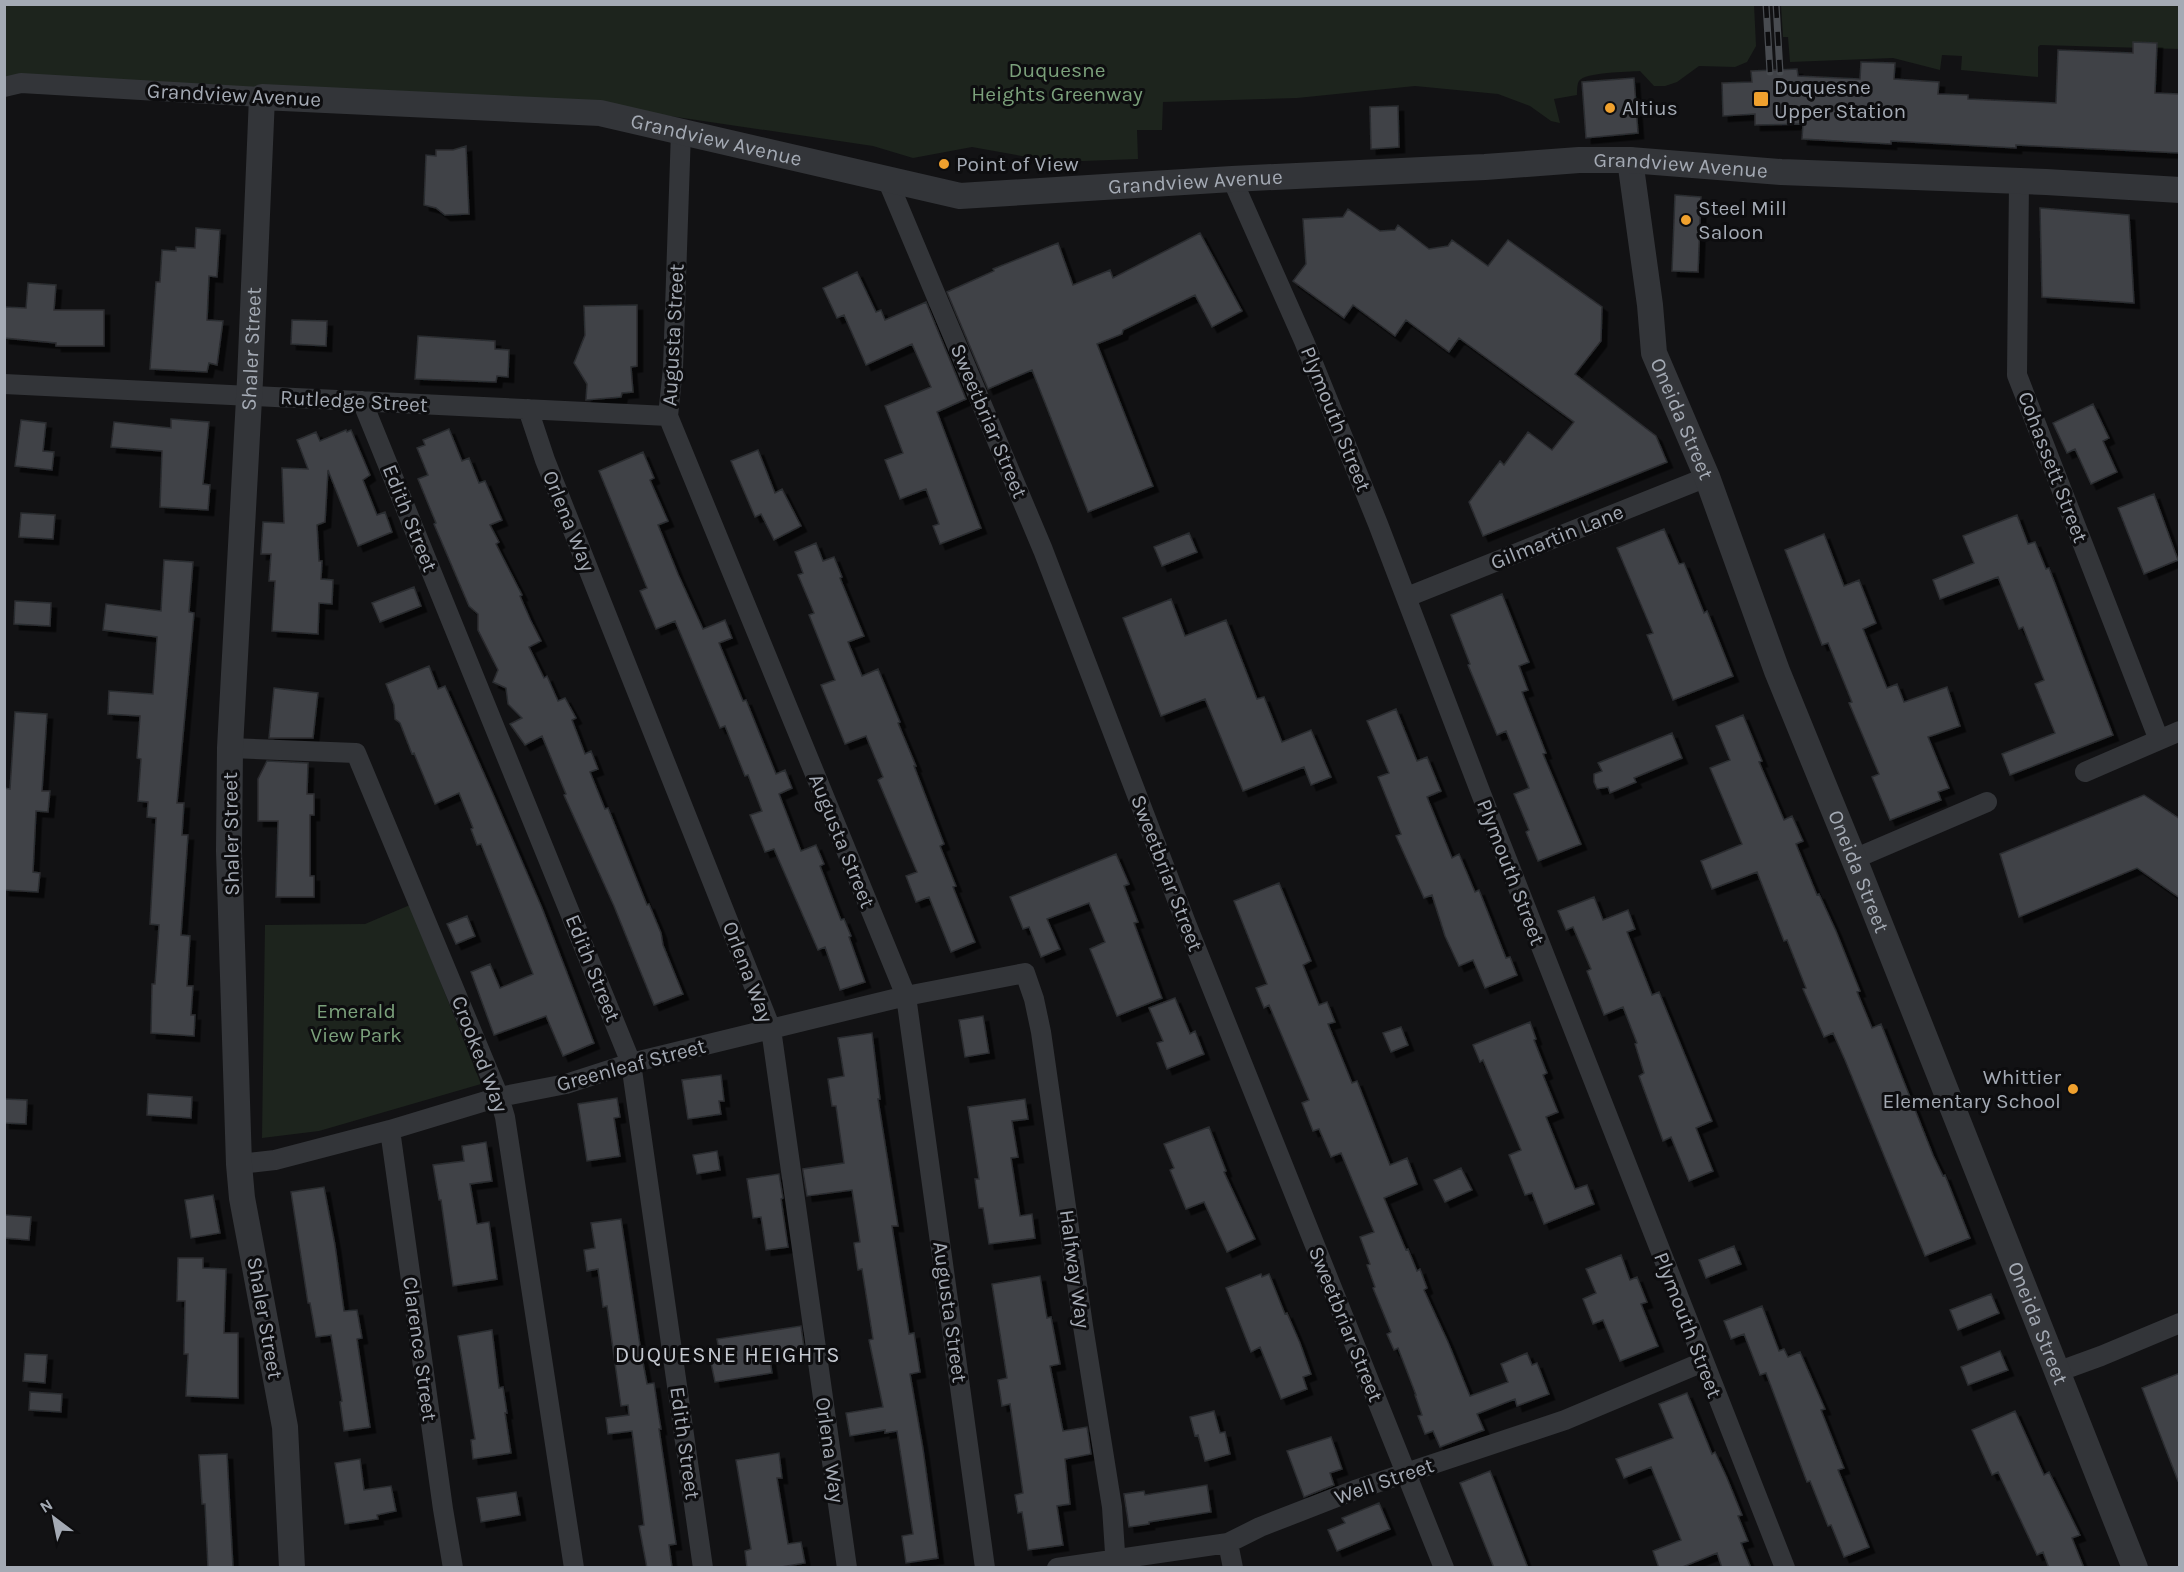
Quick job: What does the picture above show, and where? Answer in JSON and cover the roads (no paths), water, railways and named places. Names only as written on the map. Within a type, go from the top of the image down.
[{"type":"street","name":"Grandview Avenue","points":[[4,87],[21,83],[600,113],[960,196],[1579,160],[1630,160],[1781,172],[2180,190]]},
{"type":"street","name":"Shaler Street","points":[[262,97],[230,748],[229,851],[239,1164],[242,1198],[285,1427],[292,1568]]},
{"type":"street","name":"Augusta Street","points":[[681,131],[673,368],[668,416],[906,996],[985,1568]]},
{"type":"street","name":"Oneida Street","points":[[1630,160],[1650,305],[1654,353],[1707,477],[1777,671],[1854,859],[2135,1568]]},
{"type":"street","name":"Sweetbriar Street","points":[[887,179],[1043,550],[1186,922],[1444,1568]]},
{"type":"street","name":"Plymouth Street","points":[[1232,179],[1304,341],[1407,597],[1480,791],[1785,1568]]},
{"type":"street","name":"Cohassett Street","points":[[2019,182],[2017,375],[2159,740]]},
{"type":"street","name":"Rutledge Street","points":[[4,384],[668,416]]},
{"type":"street","name":"Edith Street","points":[[362,401],[632,1063],[703,1568]]},
{"type":"street","name":"Orlena Way","points":[[528,409],[545,460],[771,1029],[847,1568]]},
{"type":"street","name":"Gilmartin Lane","points":[[1407,597],[1707,477]]},
{"type":"street","points":[[2085,772],[2180,731]]},
{"type":"street","name":"Crooked Way","points":[[230,748],[356,753],[505,1117],[574,1568]]},
{"type":"street","points":[[1854,859],[1987,802]]},
{"type":"street","name":"Greenleaf Street","points":[[239,1164],[275,1160],[499,1098],[566,1084],[632,1063],[906,996],[1025,973]]},
{"type":"street","name":"Halfway Way","points":[[1025,973],[1034,999],[1041,1032],[1083,1326],[1112,1507],[1116,1564]]},
{"type":"street","name":"Clarence Street","points":[[390,1130],[453,1568]]},
{"type":"street","points":[[2057,1372],[2180,1323]]},
{"type":"street","name":"Well Street","points":[[1057,1568],[1116,1564],[1228,1543],[1295,1513],[1355,1490],[1565,1420],[1703,1362]]},
{"type":"street","points":[[1228,1543],[1233,1568]]},
{"type":"railway","points":[[1766,4],[1770,72]]},
{"type":"railway","points":[[1776,4],[1780,72]]},
{"type":"place","name":"Duquesne Upper Station","points":[[1761,99]]},
{"type":"place","name":"Altius","points":[[1610,108]]},
{"type":"place","name":"Point of View","points":[[944,164]]},
{"type":"place","name":"Steel Mill Saloon","points":[[1686,220]]},
{"type":"place","name":"Whittier Elementary School","points":[[2073,1089]]},
{"type":"district","name":"DUQUESNE HEIGHTS","points":[[728,1354]]},
{"type":"park label","name":"Duquesne Heights Greenway","points":[[1057,82]]},
{"type":"park label","name":"Emerald View Park","points":[[356,1023]]}]
